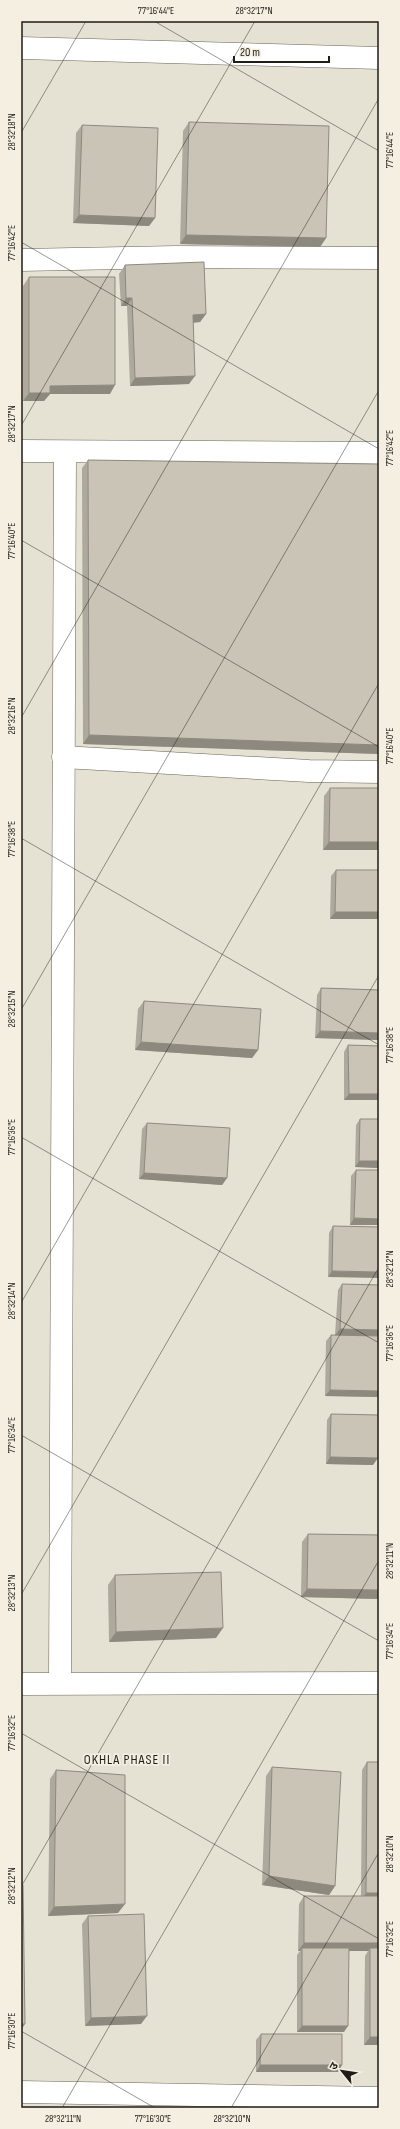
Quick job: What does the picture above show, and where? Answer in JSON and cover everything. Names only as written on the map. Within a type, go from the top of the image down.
[{"type":"street","points":[[21,48],[379,58]]},
{"type":"street","points":[[21,260],[176,257],[379,258]]},
{"type":"street","points":[[21,451],[379,453]]},
{"type":"street","points":[[60,1683],[65,452]]},
{"type":"street","points":[[63,757],[309,772],[379,772]]},
{"type":"street","points":[[21,1684],[379,1683]]},
{"type":"street","points":[[21,2092],[379,2098]]},
{"type":"building","points":[[189,122],[329,126],[326,238],[186,235]]},
{"type":"building","points":[[82,125],[158,128],[155,218],[79,215]]},
{"type":"building","points":[[204,262],[206,314],[193,315],[195,376],[135,378],[132,298],[126,298],[125,265]]},
{"type":"building","points":[[29,277],[115,277],[115,385],[50,386],[50,393],[29,393]]},
{"type":"building","points":[[88,460],[379,464],[379,745],[89,735]]},
{"type":"building","points":[[330,788],[379,788],[379,842],[329,842]]},
{"type":"building","points":[[336,870],[379,870],[379,912],[335,912]]},
{"type":"building","points":[[321,988],[379,990],[379,1033],[320,1031]]},
{"type":"building","points":[[144,1001],[261,1009],[258,1050],[141,1042]]},
{"type":"building","points":[[348,1045],[379,1046],[379,1094],[349,1094]]},
{"type":"building","points":[[360,1119],[379,1119],[379,1161],[359,1161]]},
{"type":"building","points":[[147,1123],[230,1128],[227,1178],[144,1173]]},
{"type":"building","points":[[356,1170],[379,1170],[379,1219],[354,1218]]},
{"type":"building","points":[[333,1226],[379,1227],[379,1272],[332,1271]]},
{"type":"building","points":[[342,1284],[379,1285],[379,1330],[340,1329]]},
{"type":"building","points":[[331,1335],[379,1336],[379,1391],[330,1390]]},
{"type":"building","points":[[331,1414],[379,1415],[378,1458],[330,1457]]},
{"type":"building","points":[[308,1534],[379,1535],[379,1590],[307,1589]]},
{"type":"building","points":[[221,1572],[223,1628],[116,1632],[115,1575]]},
{"type":"building","points":[[367,1762],[379,1762],[379,1893],[366,1893]]},
{"type":"building","points":[[272,1767],[341,1772],[335,1886],[269,1876]]},
{"type":"building","points":[[56,1770],[125,1775],[125,1904],[54,1907]]},
{"type":"building","points":[[21,1885],[23,1885],[25,2024],[21,2024]]},
{"type":"building","points":[[304,1896],[379,1896],[379,1943],[304,1943]]},
{"type":"building","points":[[144,1914],[147,2016],[91,2018],[88,1916]]},
{"type":"building","points":[[302,1948],[349,1948],[348,2026],[302,2026]]},
{"type":"building","points":[[370,1948],[379,1948],[379,2037],[370,2037]]},
{"type":"building","points":[[261,2034],[342,2034],[342,2065],[260,2065]]},
{"type":"district","name":"OKHLA PHASE II","points":[[127,1759]]}]
